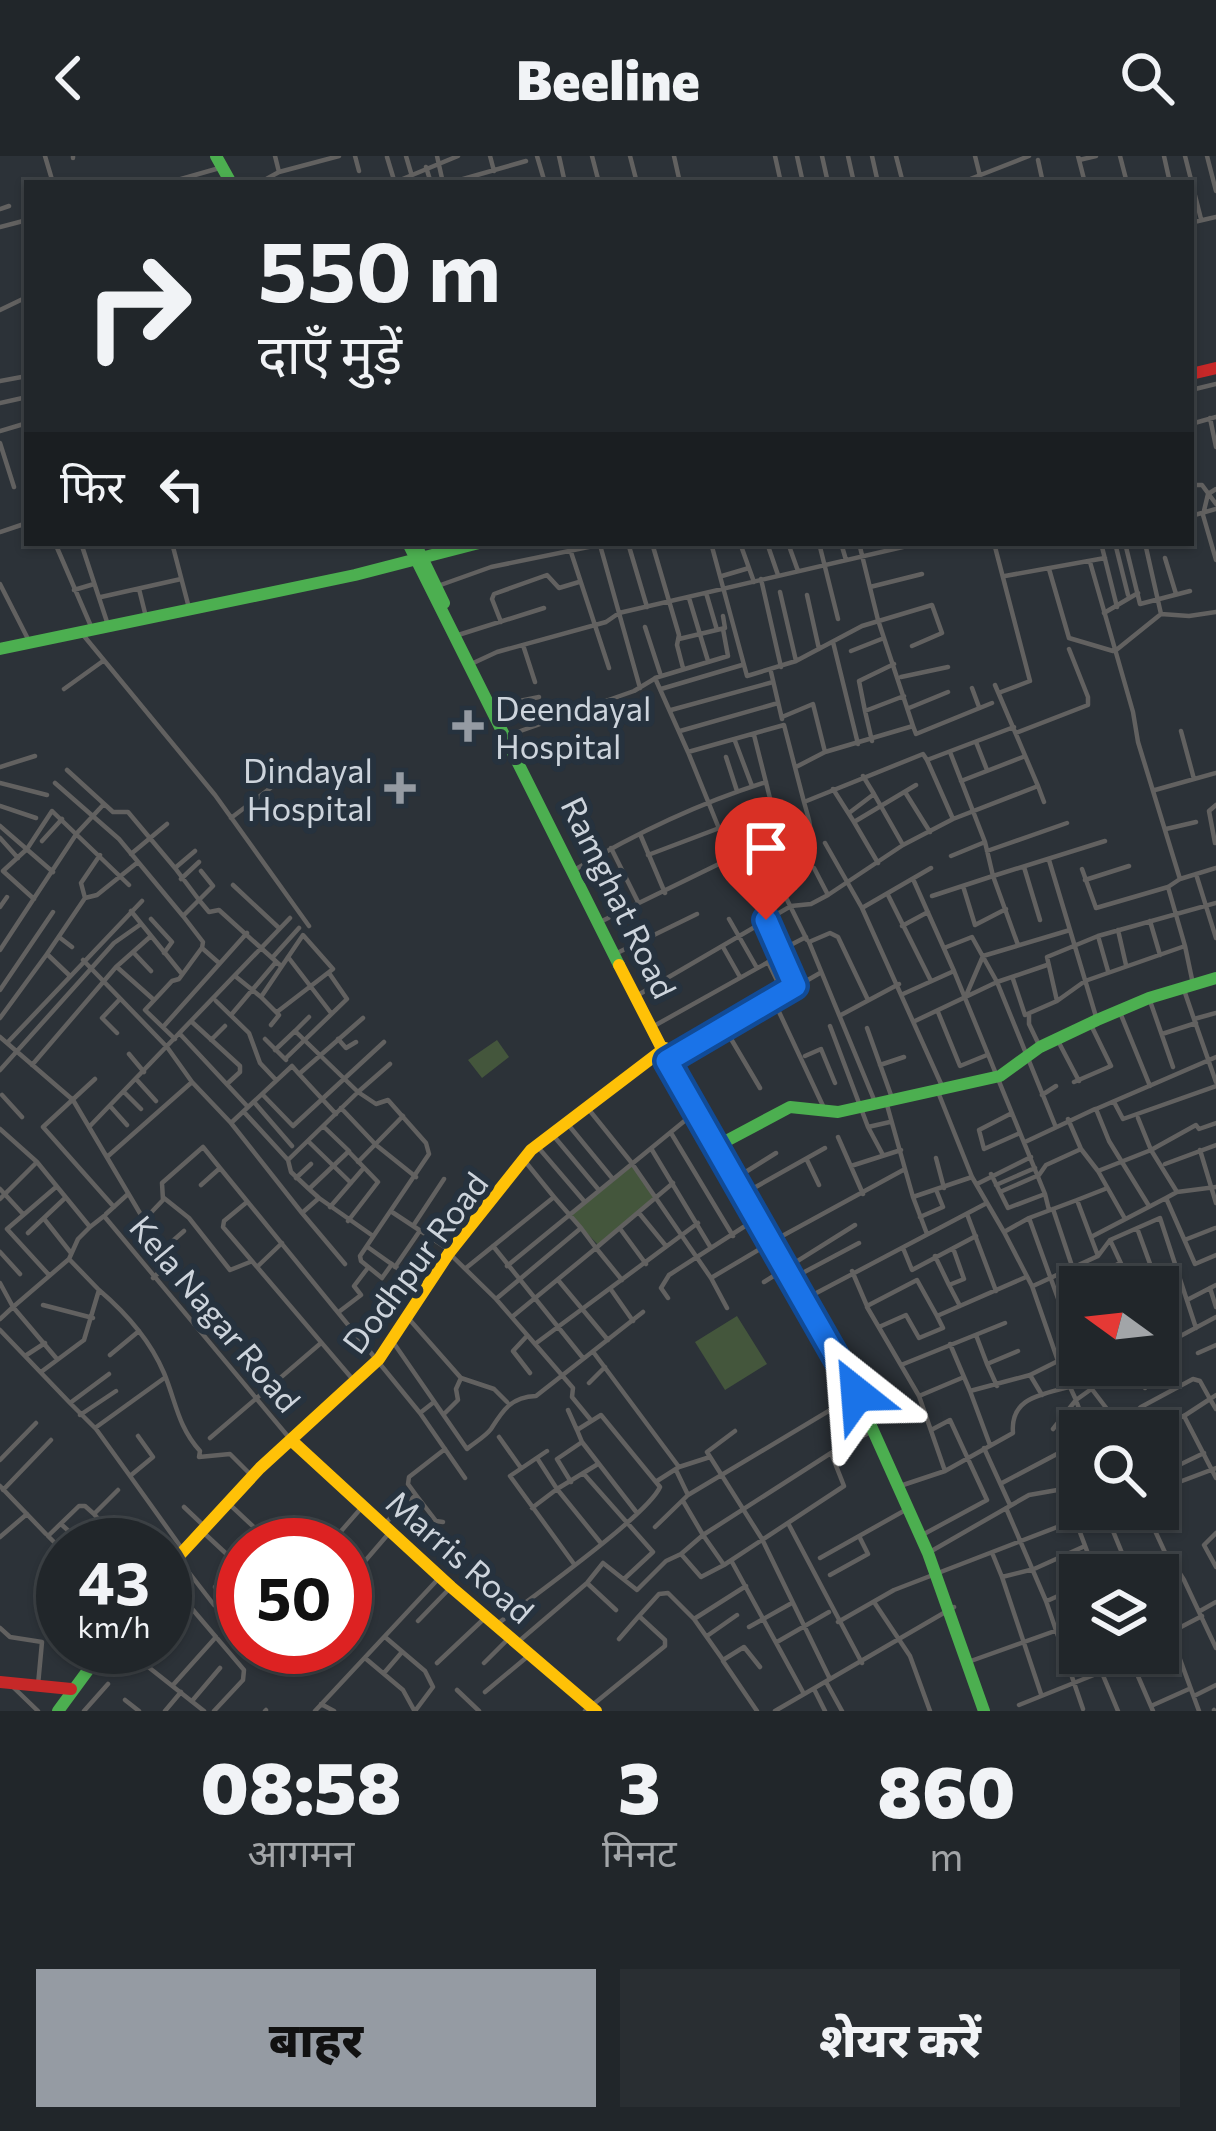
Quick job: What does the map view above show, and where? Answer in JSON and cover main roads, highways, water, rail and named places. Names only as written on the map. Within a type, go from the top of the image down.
[{"type":"main road","points":[[0,649],[350,574],[447,546]]},
{"type":"main road","points":[[416,552],[458,546]]},
{"type":"main road","name":"Ramghat Road","points":[[416,552],[694,1113],[771,1242]]},
{"type":"main road","name":"Ramghat Road","points":[[471,664],[666,1055],[755,1219],[847,1366],[924,1534],[987,1711]]},
{"type":"main road","points":[[715,1146],[790,1107],[826,1114],[996,1077],[1040,1047],[1094,1021],[1216,978]]},
{"type":"main road","name":"Dodhpur Road","points":[[192,1540],[252,1476],[379,1359],[410,1319],[450,1252],[537,1146],[586,1106],[666,1055]]},
{"type":"main road","name":"Ramghat Road","points":[[806,1298],[857,1394],[930,1552]]},
{"type":"main road","name":"Marris Road","points":[[292,1440],[590,1709]]},
{"type":"main road","points":[[5,1682],[38,1686],[65,1700],[85,1674]]},
{"type":"place","name":"Deendayal Hospital","points":[[468,726]]},
{"type":"place","name":"Dindayal Hospital","points":[[400,788]]}]
